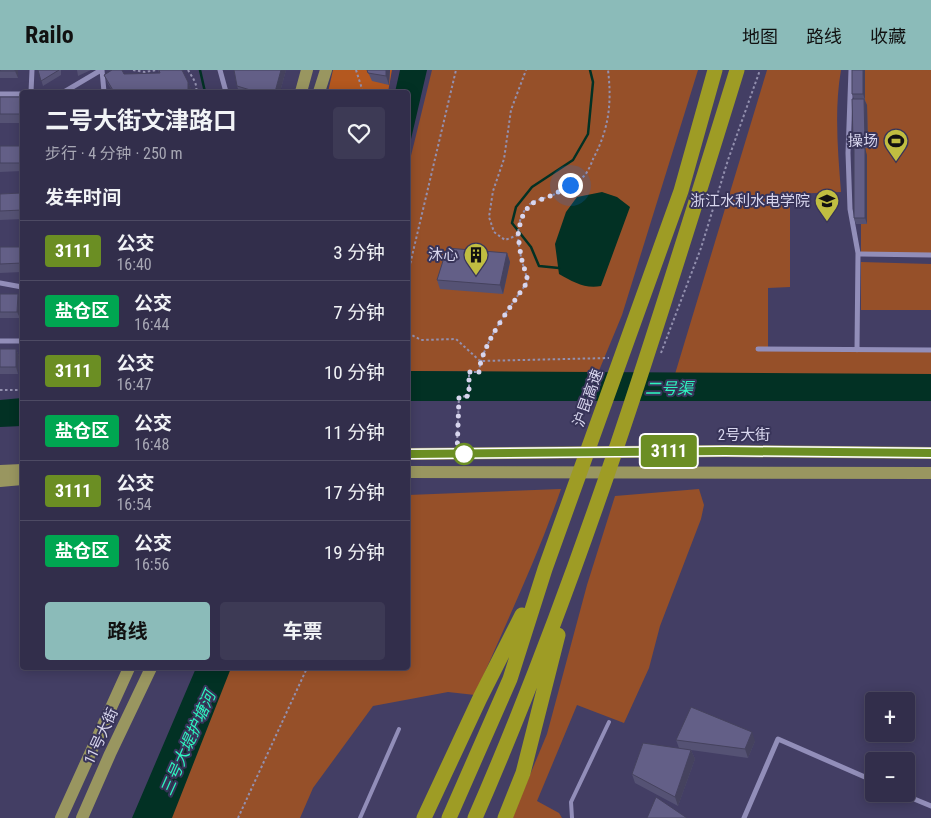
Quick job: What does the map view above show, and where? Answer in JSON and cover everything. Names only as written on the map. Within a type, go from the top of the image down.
[{"type":"highway","name":"沪昆高速","points":[[449,818],[510,678],[559,529],[681,191],[716,70]]},
{"type":"highway","points":[[475,818],[500,762],[577,565],[653,338],[738,70]]},
{"type":"highway","points":[[505,818],[523,773],[577,565]]},
{"type":"highway","points":[[424,818],[480,698],[545,569]]},
{"type":"main road","points":[[302,90],[307,70]]},
{"type":"main road","points":[[320,90],[326,70]]},
{"type":"main road","name":"2号大街","points":[[410,454],[725,451],[931,453]]},
{"type":"main road","points":[[0,471],[20,470]]},
{"type":"main road","points":[[410,472],[931,473]]},
{"type":"main road","points":[[0,481],[20,479]]},
{"type":"main road","name":"11号大街","points":[[61,818],[128,670]]},
{"type":"main road","name":"11号大街","points":[[82,818],[150,670]]},
{"type":"street","points":[[31,90],[32,70]]},
{"type":"street","points":[[67,90],[102,70],[104,90]]},
{"type":"street","points":[[220,70],[225,90]]},
{"type":"street","points":[[851,70],[848,153],[850,209],[858,253],[857,350]]},
{"type":"street","points":[[0,94],[20,94]]},
{"type":"street","points":[[861,254],[931,255]]},
{"type":"street","points":[[0,283],[20,287]]},
{"type":"street","points":[[0,341],[20,340]]},
{"type":"street","points":[[758,349],[931,350]]},
{"type":"street","points":[[744,818],[778,739],[865,777]]},
{"type":"street","points":[[915,799],[931,806]]},
{"type":"lane","points":[[572,818],[571,802],[609,722]]},
{"type":"lane","points":[[360,818],[399,729]]},
{"type":"path","points":[[133,70],[146,72],[157,70]]},
{"type":"path","points":[[188,70],[194,78],[197,90]]},
{"type":"path","points":[[356,70],[362,90]]},
{"type":"path","points":[[410,265],[456,70]]},
{"type":"path","points":[[518,235],[505,240],[494,232],[489,217],[493,191],[504,159],[511,110],[526,70]]},
{"type":"path","points":[[457,454],[459,397],[469,396],[469,372],[479,372],[480,361],[500,322],[528,281],[521,257],[518,235],[521,219],[530,204],[555,194],[585,176],[600,146],[608,120],[610,92],[608,70]]},
{"type":"path","points":[[410,334],[422,340],[456,339],[480,361]]},
{"type":"path","points":[[0,390],[20,390]]},
{"type":"path","points":[[238,818],[305,670]]},
{"type":"shaded area","points":[[333,70],[392,70],[388,90],[328,90]]},
{"type":"shaded area","points":[[432,70],[698,70],[622,315],[598,373],[410,371],[410,160]]},
{"type":"shaded area","points":[[767,70],[841,70],[837,116],[841,192],[790,194],[790,287],[768,288],[768,349],[931,351],[931,374],[675,374]]},
{"type":"shaded area","name":"操场","points":[[861,70],[931,70],[931,255],[861,254]]},
{"type":"shaded area","points":[[861,262],[931,264],[931,310],[861,310]]},
{"type":"shaded area","points":[[561,489],[531,567],[475,695],[448,692],[373,706],[313,788],[300,818],[154,818],[211,670],[410,670],[410,495]]},
{"type":"shaded area","points":[[699,489],[704,505],[701,519],[660,626],[649,668],[624,723],[577,705],[537,801],[559,813],[562,818],[512,818],[547,734],[587,585],[615,496]]},
{"type":"water","points":[[400,70],[427,70],[410,143],[410,90],[395,90]]},
{"type":"water","points":[[602,192],[617,197],[630,207],[601,286],[590,287],[574,282],[559,274],[555,244],[566,212],[577,197]]},
{"type":"water","name":"二号渠","points":[[410,371],[931,374],[931,401],[410,401]]},
{"type":"water","points":[[20,398],[20,426],[0,427],[0,400]]},
{"type":"water","name":"三号大堤护塘河","points":[[195,670],[230,670],[172,818],[132,818]]},
{"type":"building","points":[[38,70],[59,70],[41,81]]},
{"type":"building","points":[[112,70],[122,70],[124,74],[160,73],[159,70],[182,70],[188,82],[188,90],[113,90],[104,75]]},
{"type":"building","points":[[234,70],[281,70],[276,90],[250,90],[237,86]]},
{"type":"building","points":[[367,70],[386,70],[386,76],[368,73]]},
{"type":"building","points":[[852,70],[863,70],[863,94],[852,94]]},
{"type":"building","points":[[0,97],[20,97],[20,114],[0,114]]},
{"type":"building","points":[[852,99],[864,99],[865,141],[853,141]]},
{"type":"building","points":[[0,146],[20,146],[20,163],[0,163]]},
{"type":"building","points":[[854,148],[865,148],[865,218],[854,218]]},
{"type":"building","points":[[20,193],[20,210],[0,211],[0,194]]},
{"type":"building","points":[[0,247],[20,247],[20,263],[0,264]]},
{"type":"building","name":"沐心","points":[[447,248],[507,253],[500,285],[437,280]]},
{"type":"building","points":[[0,294],[18,294],[17,312],[0,312]]},
{"type":"building","points":[[0,349],[16,349],[16,367],[0,367]]},
{"type":"building","points":[[691,707],[752,732],[745,749],[676,740]]},
{"type":"building","points":[[643,743],[691,750],[675,797],[632,774]]},
{"type":"building","points":[[656,797],[687,818],[647,818]]},
{"type":"waterway","points":[[200,70],[205,90]]},
{"type":"waterway","points":[[559,268],[539,266],[531,247],[512,223],[516,207],[532,187],[573,160],[588,134],[593,82],[590,70]]},
{"type":"bus line","name":"3111","points":[[410,454],[725,451],[931,453]]},
{"type":"place","name":"操场","points":[[896,162]]},
{"type":"place","name":"浙江水利水电学院","points":[[827,222]]},
{"type":"place","name":"沐心","points":[[476,276]]},
{"type":"route","points":[[464,454],[457,454],[459,397],[469,396],[469,372],[479,372],[480,361],[500,322],[528,281],[521,257],[518,235],[521,219],[530,204],[555,194],[570,185]]}]
